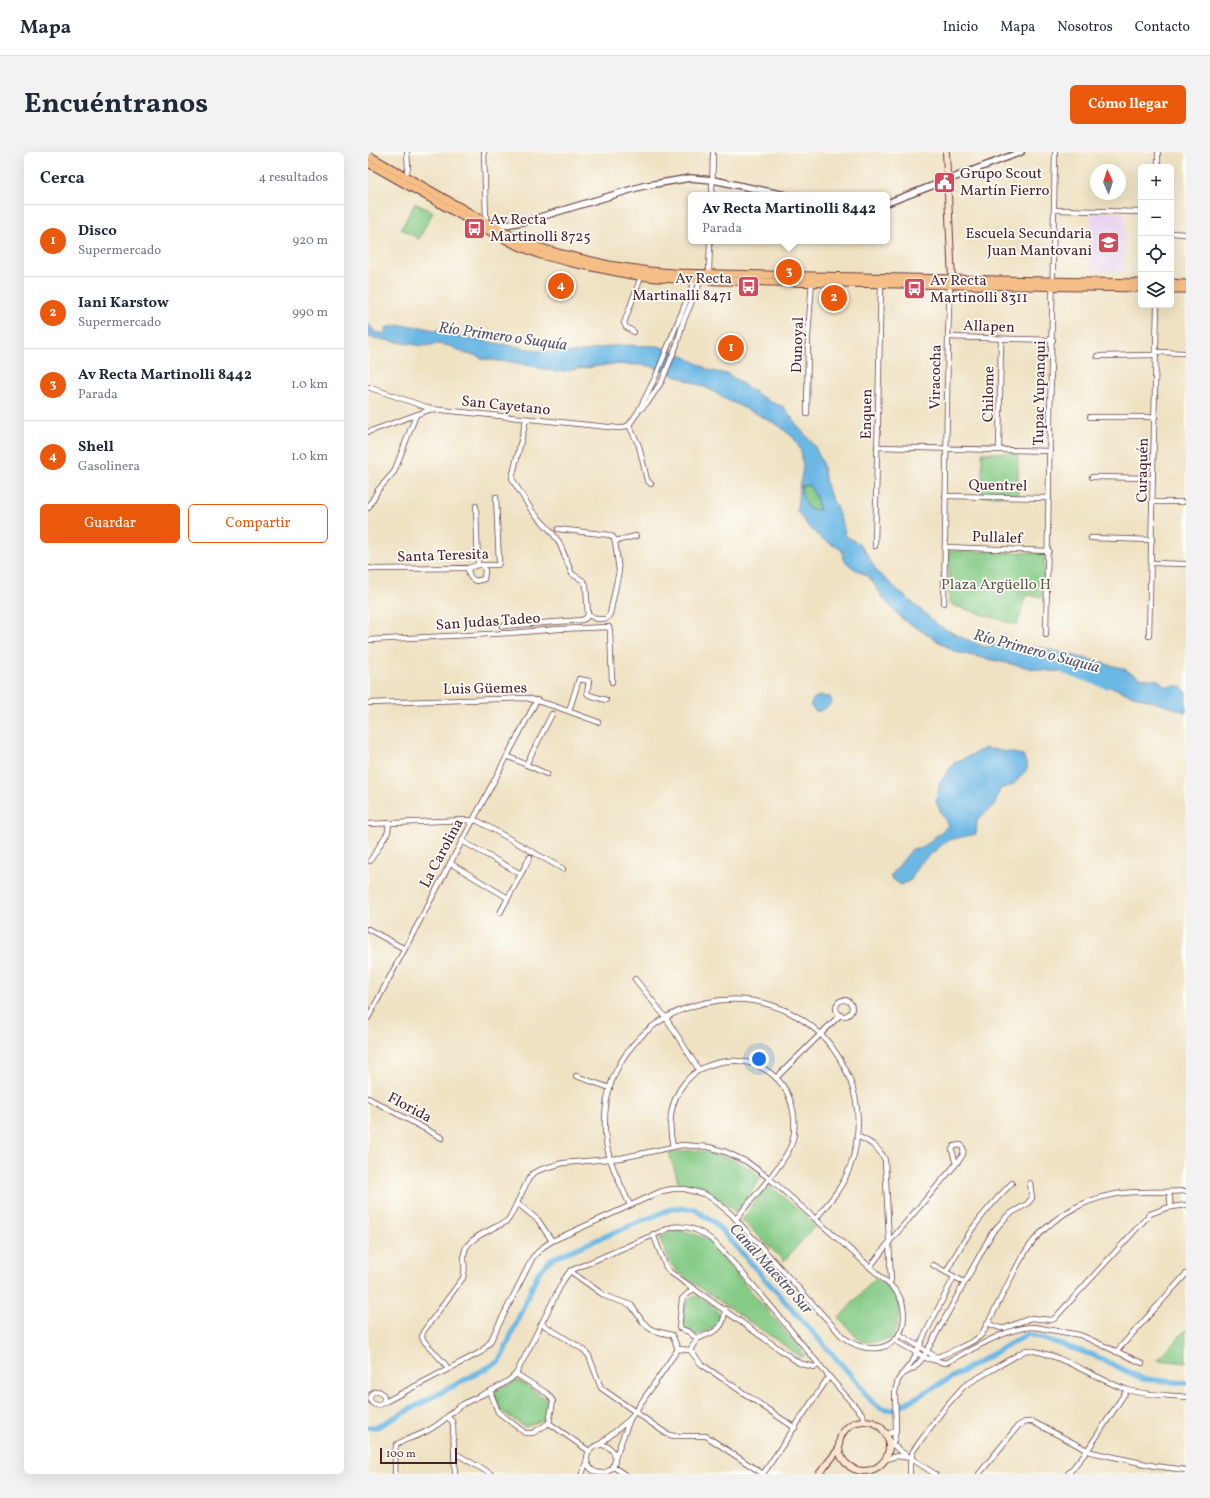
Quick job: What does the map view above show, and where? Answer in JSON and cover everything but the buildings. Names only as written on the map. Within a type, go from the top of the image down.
[{"type":"main road","name":"Viracocha","points":[[946,152],[951,282]]},
{"type":"main road","points":[[368,155],[404,180]]},
{"type":"main road","points":[[368,163],[404,180],[484,226],[525,242],[562,254],[631,269],[690,273],[702,277],[739,274],[881,283],[951,282]]},
{"type":"main road","points":[[494,230],[526,249],[550,258],[612,272],[641,276],[1054,284],[1138,288]]},
{"type":"main road","points":[[1054,284],[1138,283]]},
{"type":"main road","points":[[1174,283],[1186,284]]},
{"type":"main road","points":[[1174,289],[1186,289]]},
{"type":"main road","points":[[865,1421],[880,1427],[889,1442],[885,1460],[875,1469],[858,1473],[844,1463],[838,1450],[840,1436],[844,1429],[850,1424],[858,1422],[865,1421]]},
{"type":"main road","points":[[819,1474],[838,1450]]},
{"type":"street","points":[[404,180],[408,168],[407,152]]},
{"type":"street","points":[[484,152],[484,226]]},
{"type":"street","points":[[712,192],[713,152]]},
{"type":"street","points":[[890,202],[1021,152]]},
{"type":"street","name":"Tupac Yupanqui","points":[[1046,635],[1053,340],[1055,152]]},
{"type":"street","points":[[1158,152],[1158,164]]},
{"type":"street","points":[[494,230],[649,184],[690,178],[713,180],[771,192]]},
{"type":"street","points":[[1055,210],[1138,212]]},
{"type":"street","points":[[1174,233],[1186,234]]},
{"type":"street","points":[[651,484],[647,480],[639,446],[629,425],[662,381],[677,344],[683,322],[702,277],[709,244]]},
{"type":"street","points":[[634,332],[626,327],[624,323],[641,276]]},
{"type":"street","points":[[638,412],[651,388],[671,341],[702,277]]},
{"type":"street","name":"Dunoyal","points":[[807,414],[808,336],[812,279]]},
{"type":"street","name":"Viracocha","points":[[944,603],[948,337],[951,282]]},
{"type":"street","name":"Enquen","points":[[875,546],[881,283]]},
{"type":"street","name":"Curaquén","points":[[1149,636],[1157,308]]},
{"type":"street","name":"Allapen","points":[[948,337],[1053,340]]},
{"type":"street","name":"Chilome","points":[[998,449],[1001,339]]},
{"type":"street","points":[[1097,356],[1186,353]]},
{"type":"street","points":[[368,387],[432,409]]},
{"type":"street","points":[[651,388],[656,390]]},
{"type":"street","name":"San Cayetano","points":[[368,432],[388,423],[432,409],[526,420],[618,428],[629,425]]},
{"type":"street","points":[[368,508],[378,490],[394,472],[416,415]]},
{"type":"street","points":[[1090,417],[1155,417]]},
{"type":"street","points":[[502,626],[582,620],[588,615],[586,585],[572,574],[558,542],[532,511],[512,478],[526,420]]},
{"type":"street","points":[[877,447],[1050,451]]},
{"type":"street","points":[[1092,477],[1154,478]]},
{"type":"street","name":"Quentrel","points":[[945,496],[1049,498]]},
{"type":"street","name":"Santa Teresita","points":[[368,568],[468,568],[480,565],[499,564],[496,497]]},
{"type":"street","points":[[1153,502],[1183,502]]},
{"type":"street","points":[[468,568],[471,579],[476,582],[484,579],[485,571],[480,565],[476,506]]},
{"type":"street","points":[[558,529],[610,535],[615,541],[619,571],[610,614],[608,618],[603,620],[593,618],[588,615]]},
{"type":"street","points":[[615,541],[636,536]]},
{"type":"street","points":[[1091,538],[1152,540]]},
{"type":"street","name":"Pullalef","points":[[945,547],[1049,550]]},
{"type":"street","points":[[1151,563],[1186,564]]},
{"type":"street","name":"San Judas Tadeo","points":[[368,640],[510,633],[609,626],[612,682]]},
{"type":"street","points":[[569,711],[579,679],[589,681],[587,693],[589,695],[606,700]]},
{"type":"street","name":"Luis Güemes","points":[[368,703],[521,697],[537,700],[598,722]]},
{"type":"street","name":"La Carolina","points":[[368,1018],[537,700]]},
{"type":"street","points":[[526,765],[552,714]]},
{"type":"street","points":[[507,756],[547,774]]},
{"type":"street","points":[[368,824],[478,821],[563,870]]},
{"type":"street","points":[[370,861],[388,832],[388,823]]},
{"type":"street","points":[[462,841],[521,874]]},
{"type":"street","points":[[500,913],[530,857]]},
{"type":"street","points":[[450,863],[508,898]]},
{"type":"street","points":[[368,929],[405,949]]},
{"type":"street","points":[[635,979],[666,1018],[699,1070]]},
{"type":"street","points":[[630,1205],[610,1159],[606,1144],[605,1123],[610,1088],[617,1070],[637,1042],[650,1028],[666,1018],[704,1002],[743,999],[768,1004],[791,1013],[806,1022],[820,1034],[841,1060],[852,1087],[856,1108],[857,1136],[850,1166],[836,1193],[816,1219]]},
{"type":"street","points":[[776,1078],[839,1016]]},
{"type":"street","points":[[673,1147],[670,1116],[674,1101],[678,1092],[685,1083],[699,1070],[713,1064],[736,1060],[758,1066],[776,1078],[788,1095],[792,1105],[794,1134],[786,1156],[736,1219]]},
{"type":"street","points":[[576,1076],[610,1088]]},
{"type":"street","name":"Florida","points":[[368,1098],[442,1138]]},
{"type":"street","points":[[857,1136],[870,1142],[878,1149],[885,1160],[890,1241],[891,1277],[889,1284]]},
{"type":"street","points":[[381,1404],[481,1352],[488,1346],[533,1257],[539,1250],[552,1241],[662,1191],[685,1189],[708,1196],[736,1219],[846,1340],[859,1347],[875,1349],[888,1345],[894,1340],[899,1334],[904,1320],[903,1306],[899,1295],[889,1284],[769,1178],[747,1162],[717,1149],[691,1145],[673,1147],[631,1156],[563,1163],[542,1169],[530,1176],[507,1221],[469,1243],[465,1250],[466,1270],[463,1278],[423,1332],[422,1337],[424,1341],[448,1369]]},
{"type":"street","points":[[870,1267],[890,1241],[956,1164]]},
{"type":"street","points":[[946,1272],[975,1223],[1012,1183]]},
{"type":"street","points":[[901,1375],[914,1368],[923,1358],[992,1233],[1008,1215],[1027,1204],[1032,1198],[1030,1183]]},
{"type":"street","points":[[894,1340],[923,1358],[933,1358],[976,1340],[982,1334],[1024,1253],[1041,1232],[1053,1221],[1086,1202],[1107,1196],[1127,1193],[1186,1191]]},
{"type":"street","points":[[1169,1192],[1171,1207]]},
{"type":"street","points":[[517,1203],[538,1220],[552,1241]]},
{"type":"street","points":[[987,1323],[1000,1328],[1005,1328],[1031,1318],[1054,1319],[1150,1214],[1159,1210],[1186,1204]]},
{"type":"street","points":[[395,1474],[396,1444],[427,1432],[460,1405],[513,1378],[563,1281],[570,1271],[667,1228],[678,1226],[691,1228],[708,1236],[716,1244],[769,1305],[828,1378],[862,1414],[865,1421]]},
{"type":"street","points":[[653,1234],[667,1269],[800,1362],[814,1367],[818,1365]]},
{"type":"street","points":[[932,1265],[964,1282]]},
{"type":"street","points":[[570,1271],[606,1296],[631,1305],[649,1328],[672,1335]]},
{"type":"street","points":[[1116,1352],[1186,1274]]},
{"type":"street","points":[[889,1442],[896,1430],[896,1389],[901,1375],[912,1363],[917,1354],[954,1277]]},
{"type":"street","points":[[672,1335],[679,1328],[682,1299],[694,1288]]},
{"type":"street","points":[[690,1350],[697,1339],[712,1333],[723,1324],[725,1309]]},
{"type":"street","points":[[542,1324],[584,1350],[589,1356],[601,1388],[634,1411],[670,1435],[702,1435],[710,1438],[763,1474],[828,1378]]},
{"type":"street","points":[[899,1334],[920,1346],[933,1358],[945,1363],[999,1336],[1027,1326],[1080,1335],[1142,1363]]},
{"type":"street","points":[[679,1328],[688,1332],[697,1339]]},
{"type":"street","points":[[672,1335],[678,1349]]},
{"type":"street","points":[[587,1460],[594,1471],[602,1473],[607,1471],[612,1466],[634,1411],[678,1349]]},
{"type":"street","points":[[678,1349],[690,1350],[701,1364],[795,1428]]},
{"type":"street","points":[[910,1474],[913,1450],[964,1386],[1026,1350],[1053,1357],[1127,1390],[1186,1397]]},
{"type":"street","points":[[490,1391],[498,1412],[525,1432],[534,1433],[549,1423],[553,1401],[548,1394],[516,1374]]},
{"type":"street","points":[[1068,1474],[1087,1451],[1125,1396],[1127,1390]]},
{"type":"street","points":[[447,1417],[452,1421],[453,1425],[455,1474]]},
{"type":"street","points":[[582,1474],[590,1451],[630,1419]]},
{"type":"street","points":[[979,1474],[1018,1426],[1025,1422],[1033,1422],[1087,1451],[1155,1466],[1186,1470]]},
{"type":"street","points":[[549,1423],[590,1451]]},
{"type":"street","points":[[889,1442],[896,1430]]},
{"type":"street","points":[[889,1442],[898,1450],[935,1474]]},
{"type":"street","points":[[599,1445],[608,1447],[614,1454],[615,1458]]},
{"type":"street","points":[[896,1456],[898,1450]]},
{"type":"street","points":[[454,1454],[490,1474]]},
{"type":"street","points":[[885,1460],[896,1456],[911,1458]]},
{"type":"street","points":[[612,1466],[624,1474]]},
{"type":"shaded area","name":"Escuela Secundaria Juan Mantovani","points":[[1091,213],[1125,213],[1124,271],[1090,270]]},
{"type":"green space","points":[[415,203],[433,212],[419,239],[401,229]]},
{"type":"green space","points":[[982,453],[1018,453],[1018,496],[982,496]]},
{"type":"green space","points":[[809,485],[815,495],[820,511],[808,508],[802,494],[801,486]]},
{"type":"green space","name":"Plaza Argüello H","points":[[949,551],[1045,553],[1042,597],[1026,595],[1017,625],[949,604]]},
{"type":"green space","points":[[693,1150],[729,1158],[746,1166],[761,1178],[736,1212],[704,1189],[679,1184],[669,1153]]},
{"type":"green space","points":[[768,1184],[816,1225],[784,1261],[742,1220]]},
{"type":"green space","points":[[672,1231],[690,1233],[708,1240],[805,1355],[801,1357],[679,1273],[671,1264],[660,1239],[661,1236]]},
{"type":"green space","points":[[875,1278],[889,1288],[898,1302],[900,1316],[893,1336],[889,1339],[877,1342],[864,1342],[857,1338],[839,1318]]},
{"type":"green space","points":[[695,1296],[701,1298],[718,1311],[720,1320],[713,1328],[695,1336],[683,1328],[682,1325],[685,1301]]},
{"type":"green space","points":[[1186,1329],[1186,1363],[1158,1360]]},
{"type":"green space","points":[[518,1380],[546,1399],[548,1404],[545,1419],[525,1427],[500,1410],[494,1391]]},
{"type":"water","points":[[368,323],[375,332],[385,334],[386,328],[400,325],[422,327],[443,331],[462,337],[545,352],[573,353],[618,345],[658,346],[680,354],[711,371],[728,374],[768,401],[784,407],[799,428],[814,445],[822,462],[827,488],[837,509],[846,536],[859,544],[867,554],[877,572],[938,625],[958,636],[985,647],[997,645],[1018,649],[1034,647],[1053,650],[1122,668],[1141,678],[1159,680],[1166,687],[1181,686],[1186,692],[1186,712],[1131,695],[1081,674],[1040,670],[955,652],[901,618],[884,599],[869,577],[853,568],[843,559],[842,550],[822,539],[807,525],[797,511],[803,468],[801,451],[794,438],[778,425],[725,399],[709,389],[654,367],[644,365],[612,364],[557,372],[514,362],[483,359],[475,355],[466,354],[450,346],[438,344],[423,346],[368,337]],"holes":[[[809,485],[815,495],[820,510],[808,508],[802,494],[801,486]]]},
{"type":"water","points":[[821,696],[830,697],[832,702],[824,709],[815,711],[810,705],[814,698]]},
{"type":"water","points":[[986,748],[1023,755],[1028,768],[1013,785],[1000,789],[995,804],[977,821],[976,834],[948,840],[918,865],[911,880],[901,885],[890,877],[912,849],[921,849],[948,826],[936,802],[940,782],[954,763]]},
{"type":"waterway","name":"Río Primero o Suquía","points":[[1065,670],[1107,684]]},
{"type":"waterway","name":"Canal Maestro Sur","points":[[368,1427],[377,1427],[500,1361],[538,1273],[551,1259],[673,1208],[694,1209],[714,1222],[859,1384],[873,1403],[881,1407],[894,1410],[1028,1334],[1093,1355],[1143,1379],[1186,1383]]},
{"type":"place","name":"Grupo Scout Martín Fierro","points":[[944,182]]},
{"type":"place","name":"Av Recta Martinolli 8725","points":[[475,228]]},
{"type":"place","name":"Escuela Secundaria Juan Mantovani","points":[[1108,242]]},
{"type":"place","name":"Av Recta Martinolli 8442","points":[[789,272]]},
{"type":"place","name":"Shell","points":[[561,286]]},
{"type":"place","name":"Av Recta Martinalli 8471","points":[[748,287]]},
{"type":"place","name":"Av Recta Martinolli 8311","points":[[915,289]]},
{"type":"place","name":"Iani Karstow","points":[[834,298]]},
{"type":"place","name":"Disco","points":[[731,348]]}]
